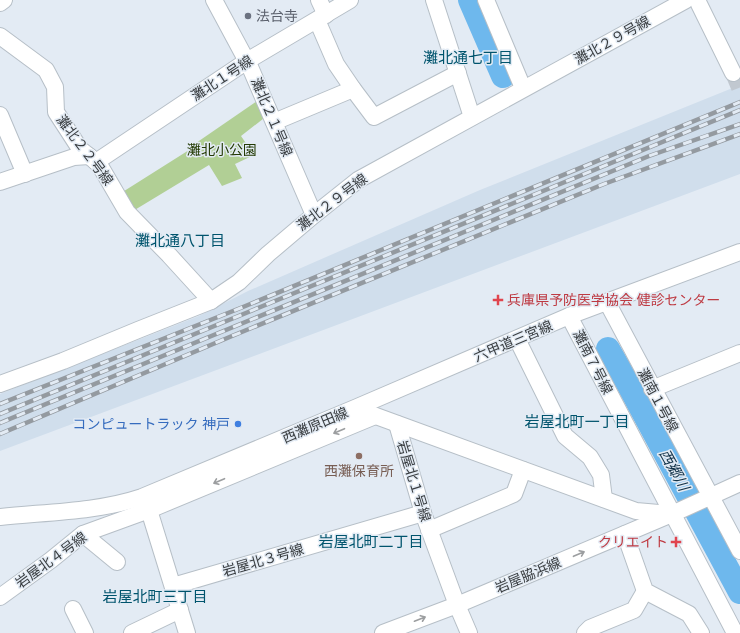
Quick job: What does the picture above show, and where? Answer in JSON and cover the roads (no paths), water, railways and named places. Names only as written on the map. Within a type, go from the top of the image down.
[{"type":"street","points":[[0,2],[4,0]]},
{"type":"street","name":"灘北２１号線","points":[[214,0],[247,61],[314,214]]},
{"type":"street","points":[[319,0],[321,18],[336,64],[374,117],[458,73]]},
{"type":"street","name":"灘北１号線","points":[[0,182],[74,157],[93,159],[247,61],[350,0]]},
{"type":"street","points":[[434,0],[472,117]]},
{"type":"street","points":[[486,0],[523,88]]},
{"type":"street","points":[[692,2],[733,73]]},
{"type":"street","name":"灘北２９号線","points":[[0,384],[63,361],[211,301],[239,282],[268,254],[314,214],[358,180],[523,88],[692,2]]},
{"type":"street","name":"灘北２２号線","points":[[0,36],[46,70],[55,87],[56,112],[80,149],[93,159],[128,212],[211,301]]},
{"type":"street","points":[[274,122],[353,89]]},
{"type":"street","points":[[0,115],[25,174]]},
{"type":"street","name":"六甲道三宮線","points":[[355,408],[569,316],[740,252]]},
{"type":"street","name":"灘南１号線","points":[[607,302],[652,389],[740,551]]},
{"type":"street","name":"灘南７号線","points":[[569,316],[735,633]]},
{"type":"street","points":[[517,339],[565,436],[590,457],[601,475],[604,499]]},
{"type":"street","points":[[652,389],[740,353]]},
{"type":"street","name":"西灘原田線","points":[[0,517],[90,508],[127,502],[355,408],[636,511],[672,514]]},
{"type":"street","name":"岩屋北４号線","points":[[0,598],[83,534],[149,510],[375,416]]},
{"type":"street","name":"岩屋北１号線","points":[[397,424],[423,513],[469,633]]},
{"type":"street","points":[[429,530],[514,494],[523,470]]},
{"type":"street","points":[[711,497],[740,483]]},
{"type":"street","name":"岩屋脇浜線","points":[[383,633],[457,605],[711,497]]},
{"type":"street","points":[[149,510],[187,633]]},
{"type":"street","name":"岩屋北３号線","points":[[173,586],[423,513]]},
{"type":"street","points":[[83,534],[117,562]]},
{"type":"street","points":[[625,534],[645,591],[689,614],[701,633]]},
{"type":"street","points":[[585,633],[590,628],[634,610],[645,591]]},
{"type":"street","points":[[73,609],[85,633]]},
{"type":"street","points":[[132,633],[180,610]]},
{"type":"waterway","name":"西郷川","points":[[470,0],[503,76]]},
{"type":"waterway","name":"西郷川","points":[[608,349],[740,592]]},
{"type":"tunnel","points":[[733,73],[740,90]]},
{"type":"railway","points":[[0,404],[243,307],[740,102]]},
{"type":"railway","points":[[0,414],[740,110]]},
{"type":"railway","points":[[0,423],[649,156],[740,124]]},
{"type":"railway","points":[[0,434],[232,336],[604,184],[740,134]]},
{"type":"place","name":"法台寺","points":[[248,16]]},
{"type":"place","name":"兵庫県予防医学協会 健診センター","points":[[498,300]]},
{"type":"place","name":"コンピュートラック 神戸","points":[[238,424]]},
{"type":"place","name":"西灘保育所","points":[[359,456]]},
{"type":"place","name":"クリエイト","points":[[676,542]]},
{"type":"district","name":"灘北通七丁目","points":[[468,58]]},
{"type":"district","name":"灘北通八丁目","points":[[180,241]]},
{"type":"district","name":"岩屋北町一丁目","points":[[577,422]]},
{"type":"district","name":"岩屋北町二丁目","points":[[371,542]]},
{"type":"district","name":"岩屋北町三丁目","points":[[155,597]]},
{"type":"park label","name":"灘北小公園","points":[[222,150]]}]
